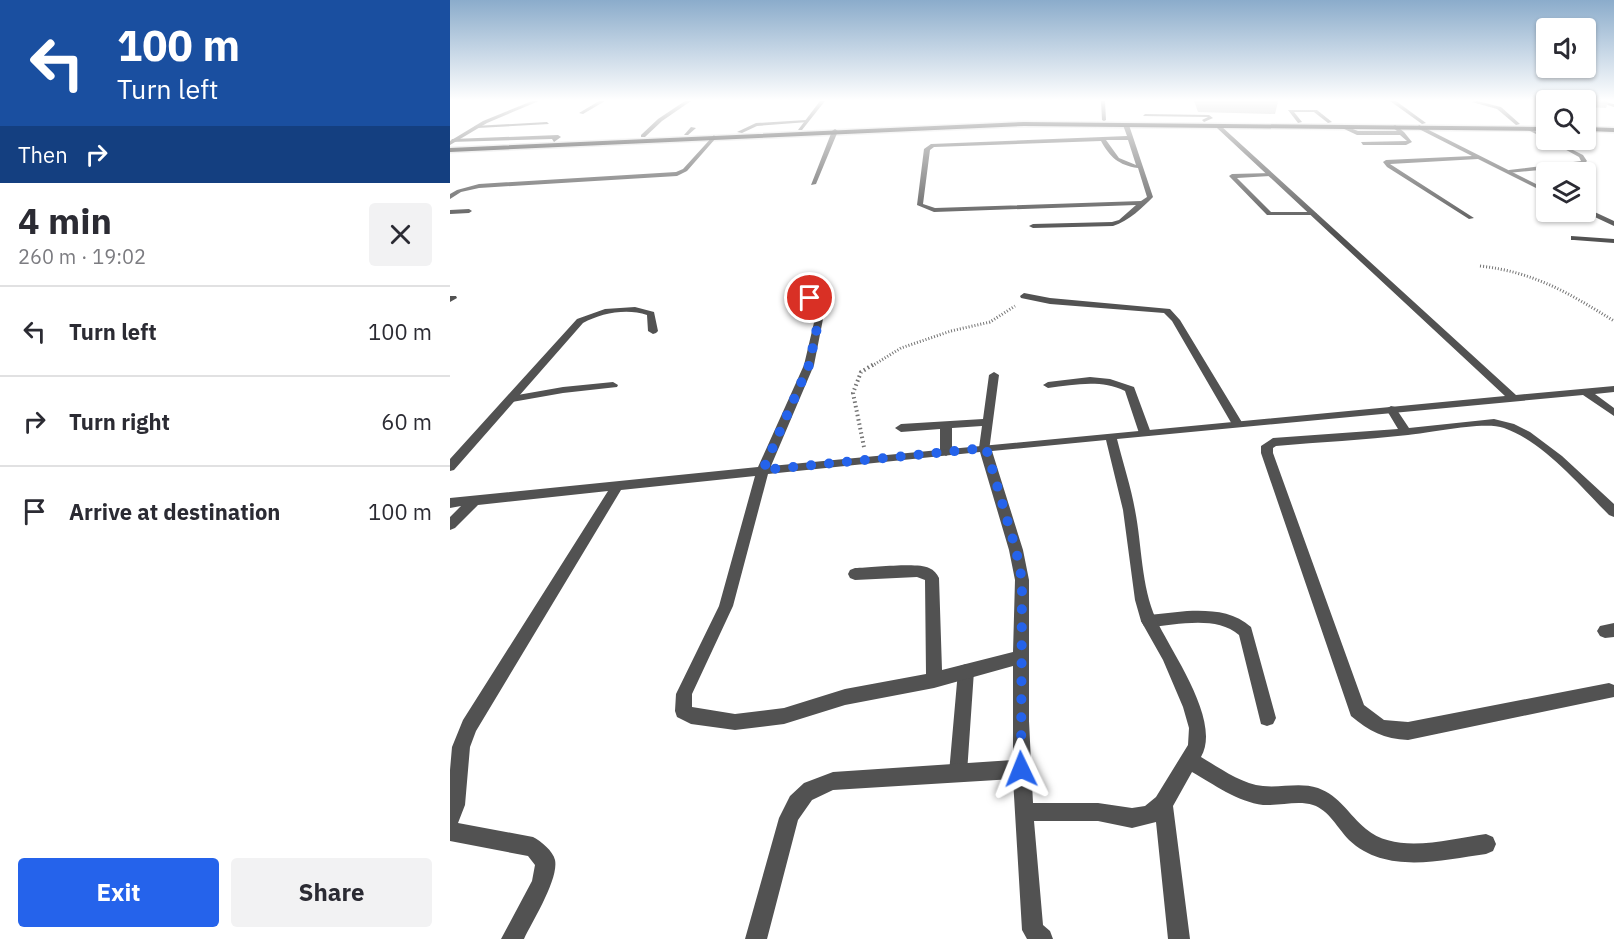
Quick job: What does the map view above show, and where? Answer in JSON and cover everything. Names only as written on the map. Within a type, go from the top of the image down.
[{"type":"street","points":[[450,197],[459,191],[479,186],[677,174],[685,170],[707,145]]},
{"type":"street","points":[[813,184],[830,145]]},
{"type":"street","points":[[934,145],[927,149],[920,205],[934,210],[1145,203]]},
{"type":"street","points":[[1105,145],[1114,159],[1127,165],[1140,167]]},
{"type":"street","points":[[1034,226],[1113,224],[1145,203],[1150,197],[1132,145]]},
{"type":"street","points":[[1238,145],[1512,397]]},
{"type":"street","points":[[1457,145],[1536,185]]},
{"type":"street","points":[[1509,172],[1582,164],[1584,161],[1581,156],[1569,150]]},
{"type":"street","points":[[1471,218],[1386,162],[1479,157]]},
{"type":"street","points":[[1270,174],[1232,176],[1269,214],[1314,214]]},
{"type":"street","points":[[450,212],[469,210]]},
{"type":"street","points":[[1596,215],[1614,224]]},
{"type":"street","points":[[1574,238],[1614,241]]},
{"type":"street","points":[[800,292],[810,298],[820,314],[809,365],[763,470],[726,606],[684,694],[683,711],[691,716],[735,722],[784,716],[845,697],[934,680],[1020,657]]},
{"type":"street","points":[[1024,296],[1050,301],[1167,311],[1176,320],[1237,424]]},
{"type":"street","points":[[450,467],[580,321],[599,312],[640,310],[651,314],[654,331]]},
{"type":"street","points":[[994,375],[986,448],[1016,550],[1022,580],[1021,769],[1033,930],[1042,939]]},
{"type":"street","points":[[1048,385],[1104,379],[1118,382],[1130,388],[1145,433]]},
{"type":"street","points":[[512,399],[563,390],[613,385]]},
{"type":"street","points":[[450,502],[867,459],[1614,389]]},
{"type":"street","points":[[1586,392],[1614,413]]},
{"type":"street","points":[[1391,409],[1406,432]]},
{"type":"street","points":[[901,428],[988,422]]},
{"type":"street","points":[[1609,691],[1408,731],[1387,731],[1372,725],[1357,710],[1267,453],[1267,446],[1273,442],[1406,432],[1494,422],[1504,423],[1519,429],[1554,456],[1614,512]]},
{"type":"street","points":[[946,425],[946,452]]},
{"type":"street","points":[[1024,812],[1098,812],[1132,818],[1149,815],[1163,804],[1197,747],[1198,728],[1169,656],[1149,621],[1139,586],[1129,510],[1111,436]]},
{"type":"street","points":[[450,819],[456,805],[460,747],[469,726],[618,485]]},
{"type":"street","points":[[450,525],[475,500]]},
{"type":"street","points":[[855,574],[917,571],[925,572],[932,578],[934,680]]},
{"type":"street","points":[[1149,621],[1205,617],[1240,624],[1246,632],[1267,718]]},
{"type":"street","points":[[958,773],[966,672]]},
{"type":"street","points":[[1189,761],[1256,794],[1278,797],[1314,796],[1328,804],[1360,838],[1377,848],[1402,853],[1486,844]]},
{"type":"street","points":[[756,939],[789,818],[797,800],[813,786],[833,781],[1021,769]]},
{"type":"street","points":[[1163,804],[1179,939]]},
{"type":"street","points":[[450,831],[533,847],[546,862],[541,884],[512,939]]},
{"type":"path","points":[[1480,266],[1505,267],[1528,273],[1552,284],[1614,321]]},
{"type":"path","points":[[867,459],[853,393],[861,372],[901,348],[1000,318],[1024,296]]},
{"type":"route","points":[[810,298],[820,314],[809,365],[763,470],[986,448],[1016,550],[1022,580],[1021,769]]}]
